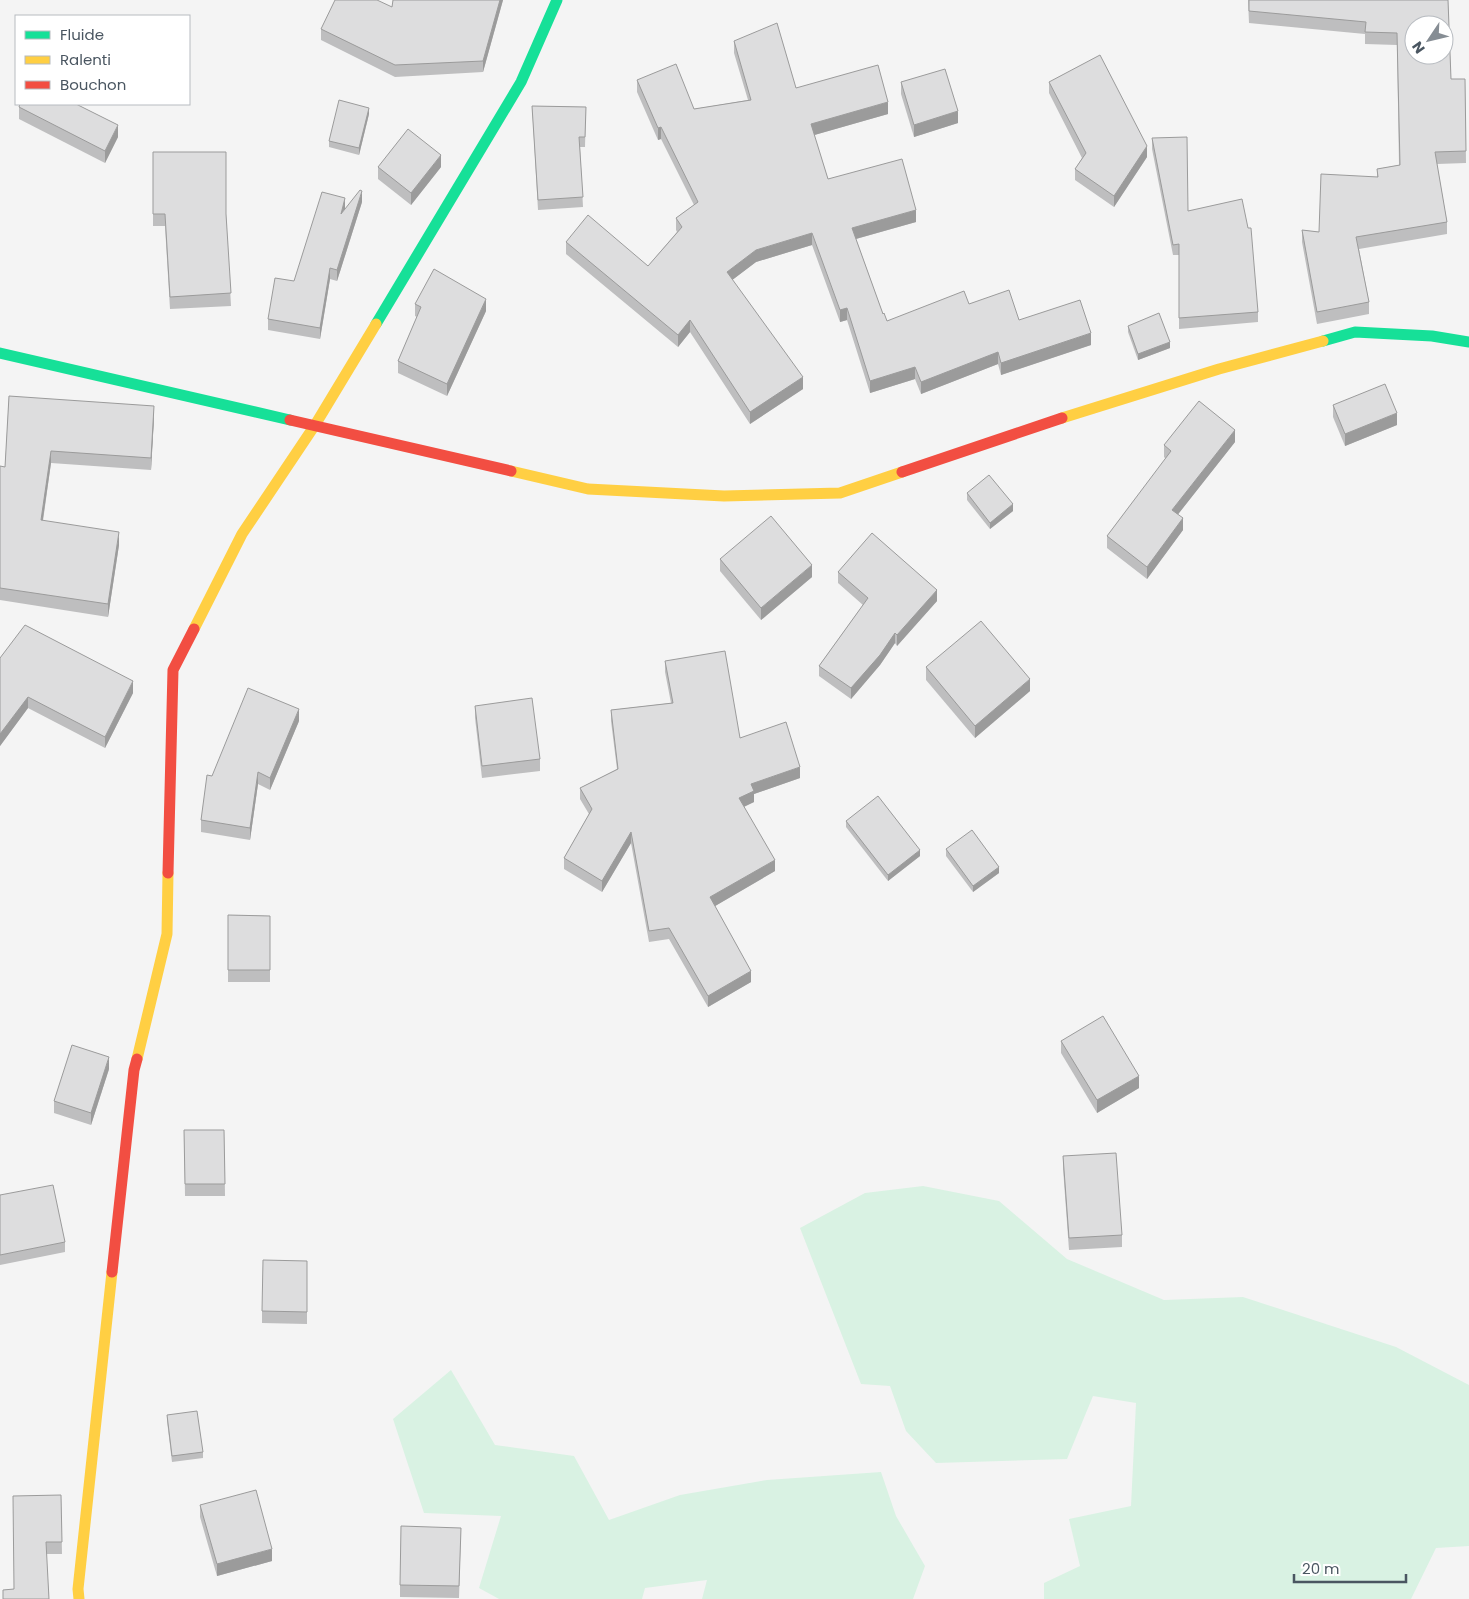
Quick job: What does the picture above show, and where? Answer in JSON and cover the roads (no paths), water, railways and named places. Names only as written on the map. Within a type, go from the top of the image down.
[{"type":"street","points":[[79,1599],[80,1569],[134,1070],[167,934],[173,670],[242,534],[315,425],[521,82],[557,0]]},
{"type":"street","points":[[0,353],[588,489],[724,496],[840,493],[1057,419],[1219,369],[1355,332],[1432,336],[1469,342]]}]
